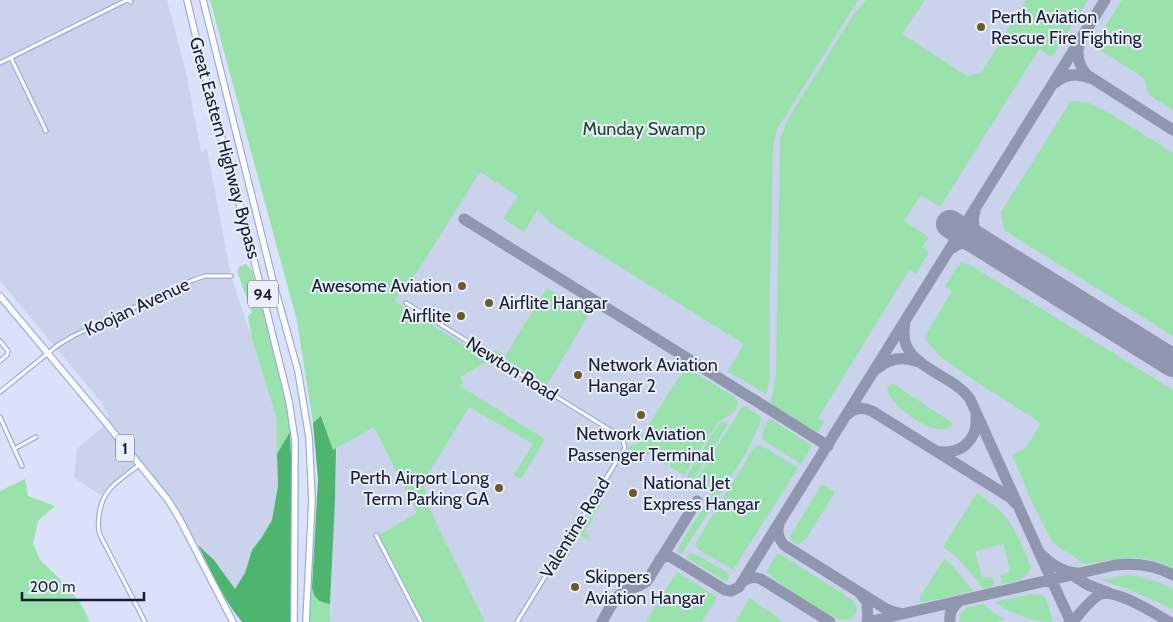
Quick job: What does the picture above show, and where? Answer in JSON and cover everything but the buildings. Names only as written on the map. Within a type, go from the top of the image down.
[{"type":"highway","name":"Great Eastern Highway Bypass","points":[[187,0],[289,400],[295,441],[294,622]]},
{"type":"highway","name":"Great Eastern Highway Bypass","points":[[203,0],[274,285],[300,381],[309,438],[312,500],[306,622]]},
{"type":"highway","name":"1","points":[[0,296],[173,508],[233,622]]},
{"type":"highway","name":"1","points":[[229,614],[238,622]]},
{"type":"street","points":[[0,63],[124,1],[128,0],[131,2]]},
{"type":"street","points":[[11,58],[46,130]]},
{"type":"street","name":"Koojan Avenue","points":[[0,392],[47,353],[74,336],[193,280],[205,276],[231,276]]},
{"type":"street","name":"Newton Road","points":[[406,303],[618,435]]},
{"type":"street","points":[[0,341],[8,351],[7,355],[0,361]]},
{"type":"street","points":[[0,417],[22,466]]},
{"type":"street","name":"Valentine Road","points":[[517,622],[625,448],[623,441],[618,435]]},
{"type":"street","points":[[14,449],[36,437]]},
{"type":"street","points":[[139,465],[106,493],[100,508],[98,530],[145,622]]},
{"type":"street","points":[[376,535],[421,622]]},
{"type":"shaded area","points":[[0,0],[167,0],[186,72],[201,152],[207,149],[231,276],[277,420],[278,486],[272,520],[252,550],[245,573],[235,590],[214,560],[186,533],[178,516],[138,464],[101,495],[74,478],[77,449],[105,425],[109,416],[101,402],[0,281]]},
{"type":"shaded area","points":[[452,0],[1173,0],[1173,622],[330,622],[337,448],[323,404]]},
{"type":"green space","name":"Munday Swamp","points":[[210,0],[858,0],[777,129],[773,148],[769,329],[770,378],[766,394],[731,373],[727,373],[744,344],[551,224],[538,209],[524,232],[503,219],[518,196],[480,172],[405,291],[402,289],[395,301],[488,361],[460,377],[463,382],[460,386],[545,439],[521,479],[514,475],[533,444],[469,407],[423,482],[428,504],[438,527],[485,622],[424,622],[379,535],[417,513],[374,427],[333,450],[322,417],[313,423],[297,321]]},
{"type":"green space","points":[[866,0],[925,0],[902,34],[967,76],[981,73],[1026,0],[1088,0],[1052,57],[1039,49],[940,207],[921,195],[904,221],[929,237],[922,247],[929,252],[916,274],[909,270],[818,418],[824,422],[818,432],[771,405],[776,374],[780,139],[788,119],[854,14]]},
{"type":"green space","points":[[1122,0],[1173,0],[1173,110],[1149,95],[1144,78],[1097,48],[1100,35]]},
{"type":"green space","points":[[1071,101],[1087,102],[1109,113],[1173,153],[1173,336],[1004,230],[1001,212]]},
{"type":"green space","points":[[962,262],[970,265],[1173,390],[1173,568],[1159,562],[1137,558],[1087,564],[1053,543],[1032,502],[1012,455],[1026,448],[1041,423],[941,357],[926,341],[925,336],[952,291],[945,286]]},
{"type":"green space","points":[[246,264],[252,271],[279,367],[287,406],[290,432],[277,454],[277,420],[252,339],[248,316],[252,313],[237,271],[239,267]]},
{"type":"green space","points":[[547,288],[589,314],[547,385],[494,352],[495,350],[505,356]]},
{"type":"green space","points":[[689,370],[733,396],[738,401],[736,408],[731,414],[718,422],[684,475],[669,466],[673,457],[667,466],[643,451],[639,457],[627,449],[631,445],[636,445],[679,377]]},
{"type":"green space","points":[[892,383],[952,424],[947,429],[939,429],[918,421],[907,414],[890,397],[887,388]]},
{"type":"green space","points":[[743,406],[746,406],[761,417],[760,424],[746,453],[681,555],[677,553],[679,546],[712,493],[694,482]]},
{"type":"green space","points":[[321,416],[333,450],[336,448],[330,604],[318,599],[312,587],[318,479],[313,423]]},
{"type":"green space","points":[[771,419],[808,443],[811,447],[801,464],[763,440],[762,435],[768,420]]},
{"type":"green space","points":[[723,422],[728,424],[693,480],[686,477],[718,425]]},
{"type":"green space","points":[[290,432],[293,501],[290,622],[242,622],[223,594],[198,545],[214,560],[235,589],[245,573],[252,550],[272,520],[278,486],[277,454]]},
{"type":"green space","points":[[759,445],[798,468],[733,570],[699,550],[695,544],[754,448]]},
{"type":"green space","points":[[25,479],[28,496],[55,506],[38,521],[33,543],[40,560],[69,588],[82,606],[90,622],[0,622],[0,491]]},
{"type":"green space","points":[[822,484],[835,492],[806,539],[799,544],[794,543],[789,538]]},
{"type":"green space","points":[[977,493],[1000,511],[1018,536],[1031,567],[1029,572],[1020,580],[1002,584],[1000,575],[1010,572],[1004,544],[975,551],[982,578],[992,577],[995,586],[984,589],[958,558],[943,547]]},
{"type":"green space","points":[[596,499],[602,502],[584,533],[591,537],[589,540],[580,535],[568,556],[563,553]]},
{"type":"green space","points":[[690,553],[726,572],[730,576],[726,582],[686,557]]},
{"type":"green space","points":[[777,554],[780,554],[851,599],[857,608],[855,615],[848,619],[838,619],[774,579],[766,572]]},
{"type":"green space","points":[[944,559],[951,564],[973,591],[920,602],[920,597]]},
{"type":"green space","points":[[677,572],[717,597],[702,622],[646,622]]},
{"type":"green space","points":[[1127,575],[1151,580],[1173,589],[1173,609],[1128,589],[1100,580]]},
{"type":"green space","points":[[312,587],[318,599],[330,604],[330,622],[308,622],[310,591]]},
{"type":"green space","points":[[1032,594],[1041,595],[1046,598],[1053,622],[1038,621],[1022,616],[995,602]]},
{"type":"green space","points":[[749,598],[776,616],[782,622],[735,622]]},
{"type":"green space","points":[[984,604],[992,612],[1006,619],[996,622],[959,622],[961,613],[964,610],[971,606]]},
{"type":"taxiway","points":[[660,559],[666,556],[671,557],[725,590],[731,591],[739,587],[1105,0]]},
{"type":"taxiway","points":[[1079,45],[1079,61],[1087,75],[1173,130]]},
{"type":"taxiway","points":[[1055,83],[1071,75],[1089,78]]},
{"type":"taxiway","points":[[975,211],[974,227],[978,237],[989,248]]},
{"type":"taxiway","points":[[464,219],[828,446]]},
{"type":"taxiway","points":[[951,249],[959,244],[968,242],[985,247]]},
{"type":"taxiway","points":[[905,323],[904,338],[908,350],[916,359],[962,390],[970,399],[1070,620],[1069,622]]},
{"type":"taxiway","points":[[877,369],[886,362],[896,359],[918,362]]},
{"type":"taxiway","points":[[848,414],[859,408],[872,411],[1011,498],[1015,503]]},
{"type":"taxiway","points":[[937,451],[953,451],[960,449],[966,444],[974,433],[976,417]]},
{"type":"taxiway","points":[[602,622],[621,593],[647,581],[697,501]]},
{"type":"taxiway","points":[[779,525],[778,536],[784,545],[886,609],[899,613]]},
{"type":"taxiway","points":[[1041,554],[1057,567],[1077,573]]},
{"type":"taxiway","points":[[867,622],[1115,565],[1145,566],[1173,575]]},
{"type":"taxiway","points":[[1069,573],[1088,585],[1109,593]]},
{"type":"taxiway","points":[[743,581],[753,577],[761,579],[830,622]]},
{"type":"taxiway","points":[[860,593],[867,602],[868,622]]},
{"type":"taxiway","points":[[1072,622],[1093,599],[1101,594],[1108,593],[1136,603],[1170,622]]},
{"type":"taxiway","points":[[950,622],[952,610],[960,601]]},
{"type":"runway","points":[[950,224],[1173,363]]},
{"type":"place","name":"Perth Aviation Rescue Fire Fighting","points":[[981,27]]},
{"type":"place","name":"Awesome Aviation","points":[[462,286]]},
{"type":"place","name":"Airflite Hangar","points":[[489,303]]},
{"type":"place","name":"Airflite","points":[[461,316]]},
{"type":"place","name":"Network Aviation Hangar 2","points":[[578,375]]},
{"type":"place","name":"Network Aviation Passenger Terminal","points":[[641,415]]},
{"type":"place","name":"Perth Airport Long Term Parking GA","points":[[499,488]]},
{"type":"place","name":"National Jet Express Hangar","points":[[633,493]]},
{"type":"place","name":"Skippers Aviation Hangar","points":[[575,587]]}]
